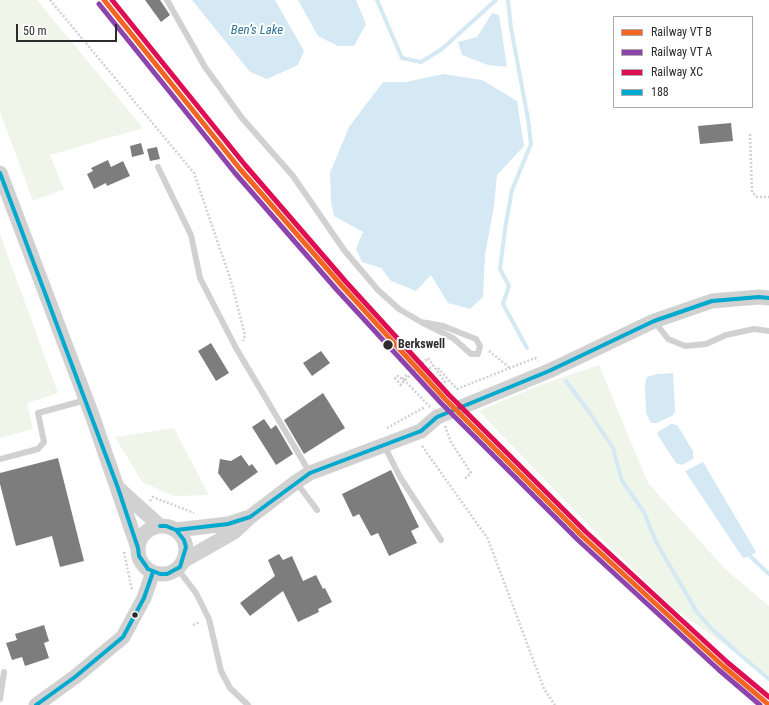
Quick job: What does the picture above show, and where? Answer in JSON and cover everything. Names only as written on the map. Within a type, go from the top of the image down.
[{"type":"street","points":[[0,173],[118,488],[142,564],[153,572],[167,574],[234,532],[250,517],[310,473],[421,432],[438,417]]},
{"type":"street","points":[[464,406],[544,367],[654,321],[712,301],[759,297],[769,298]]},
{"type":"street","points":[[118,488],[160,526]]},
{"type":"street","points":[[138,548],[143,535],[153,527],[166,526],[176,530],[228,524],[250,517]]},
{"type":"street","points":[[176,530],[184,540],[186,547],[180,565]]},
{"type":"street","points":[[36,705],[75,677],[123,637],[144,598],[153,572]]},
{"type":"lane","points":[[167,0],[205,67],[242,118],[293,176],[344,250],[378,290],[399,309],[422,322],[453,338],[471,354],[478,354],[480,346],[476,339],[443,326],[422,322]]},
{"type":"lane","points":[[158,167],[191,236],[200,278],[236,348],[310,473]]},
{"type":"lane","points":[[654,321],[668,339],[685,346],[706,344],[726,335],[754,329],[769,331]]},
{"type":"lane","points":[[0,459],[38,449],[44,442],[38,413],[86,400]]},
{"type":"lane","points":[[384,445],[400,477],[441,540]]},
{"type":"lane","points":[[296,482],[317,510]]},
{"type":"lane","points":[[180,565],[209,619],[221,671],[230,688],[248,705]]},
{"type":"lane","points":[[0,699],[4,672]]},
{"type":"path","points":[[750,134],[752,192],[757,197],[769,197]]},
{"type":"path","points":[[480,346],[492,352],[510,368]]},
{"type":"path","points":[[448,380],[445,382],[428,358],[401,384],[395,378],[398,376],[402,380],[438,417],[451,442],[471,473],[465,479]]},
{"type":"path","points":[[426,372],[434,365],[457,389],[535,358],[544,367]]},
{"type":"path","points":[[402,380],[407,375]]},
{"type":"path","points":[[382,430],[438,417]]},
{"type":"path","points":[[420,443],[432,457],[488,539],[544,688],[556,705]]},
{"type":"path","points":[[141,510],[154,497],[186,512],[201,515]]},
{"type":"shaded area","points":[[0,0],[37,0],[143,128],[50,155],[64,189],[33,201],[0,112]]},
{"type":"shaded area","points":[[0,234],[58,393],[27,403],[33,429],[0,438]]},
{"type":"shaded area","points":[[599,365],[648,483],[725,569],[769,606],[769,677],[672,607],[590,527],[479,411],[540,385]]},
{"type":"shaded area","points":[[174,428],[209,495],[174,496],[142,482],[115,437]]},
{"type":"water","name":"Ben’s Lake","points":[[192,0],[275,0],[304,51],[298,65],[267,79],[250,72]]},
{"type":"water","points":[[298,0],[356,0],[366,24],[354,46],[338,46],[318,36]]},
{"type":"water","points":[[492,13],[499,15],[507,67],[488,65],[462,55],[458,42],[477,37]]},
{"type":"water","points":[[443,74],[482,80],[517,101],[524,146],[497,175],[494,206],[485,255],[483,297],[470,309],[448,303],[431,275],[416,291],[391,281],[381,268],[362,262],[356,249],[363,232],[334,216],[331,202],[330,173],[349,127],[383,82],[406,82]]},
{"type":"water","points":[[673,373],[675,412],[672,416],[656,423],[651,423],[646,413],[645,384],[647,377],[657,374]]},
{"type":"water","points":[[671,424],[677,425],[693,451],[693,459],[682,465],[676,463],[657,434],[659,431]]},
{"type":"water","points":[[703,462],[756,552],[750,556],[743,558],[685,471]]},
{"type":"building","points":[[145,0],[160,0],[170,15],[161,22]]},
{"type":"building","points":[[731,123],[733,141],[700,144],[698,126]]},
{"type":"building","points":[[141,143],[144,154],[132,157],[130,146]]},
{"type":"building","points":[[157,147],[160,159],[150,161],[147,149]]},
{"type":"building","points":[[108,160],[111,167],[123,161],[130,176],[107,186],[106,183],[94,189],[87,174],[93,171],[91,168]]},
{"type":"building","points":[[211,343],[229,373],[216,381],[198,351]]},
{"type":"building","points":[[321,351],[330,363],[312,376],[303,363]]},
{"type":"building","points":[[323,393],[345,428],[304,454],[284,420]]},
{"type":"building","points":[[264,419],[271,429],[276,425],[293,454],[276,465],[252,427]]},
{"type":"building","points":[[241,455],[249,466],[252,464],[258,472],[231,491],[218,473],[220,459],[231,461]]},
{"type":"building","points":[[58,458],[84,561],[60,567],[52,536],[16,546],[0,484],[0,473]]},
{"type":"building","points":[[391,470],[419,527],[411,531],[417,543],[389,556],[378,533],[371,536],[359,514],[353,517],[342,494]]},
{"type":"building","points":[[279,554],[283,560],[292,556],[303,581],[316,575],[332,602],[318,609],[319,612],[298,622],[283,591],[250,616],[240,603],[275,576],[268,560]]},
{"type":"building","points":[[44,625],[49,641],[44,643],[49,658],[25,666],[22,657],[12,660],[6,643],[17,640],[15,634]]},
{"type":"waterway","points":[[377,0],[402,58],[421,62],[442,49],[496,0]]},
{"type":"waterway","points":[[508,0],[511,28],[528,119],[531,144],[512,190],[500,269],[509,286],[503,304],[527,348]]},
{"type":"waterway","points":[[566,381],[613,448],[622,481],[644,512],[656,542],[697,612],[711,628],[769,679]]},
{"type":"waterway","points":[[750,556],[769,574]]},
{"type":"tunnel","points":[[437,417],[464,406]]},
{"type":"transit line","points":[[104,0],[240,169],[342,286],[445,399],[582,536],[723,666],[769,705]]},
{"type":"transit line","points":[[99,4],[235,173],[337,290],[441,403],[578,540],[719,670],[760,705]]},
{"type":"transit line","name":"188","points":[[0,173],[118,488],[138,548],[139,556],[148,569],[160,574],[167,574],[180,567],[186,547],[184,540],[176,530],[166,526],[160,526]]},
{"type":"transit line","name":"188","points":[[160,526],[166,526],[176,530],[228,524],[250,517],[310,473],[421,431],[437,417],[549,371],[654,321],[712,301],[759,297],[769,298]]},
{"type":"transit line","name":"188","points":[[36,705],[75,677],[123,637],[144,598],[153,572]]},
{"type":"rail line","name":"XC","points":[[112,0],[245,165],[346,282],[449,395],[586,532],[727,662],[769,697]]},
{"type":"place","name":"Berkswell","points":[[388,345]]}]
